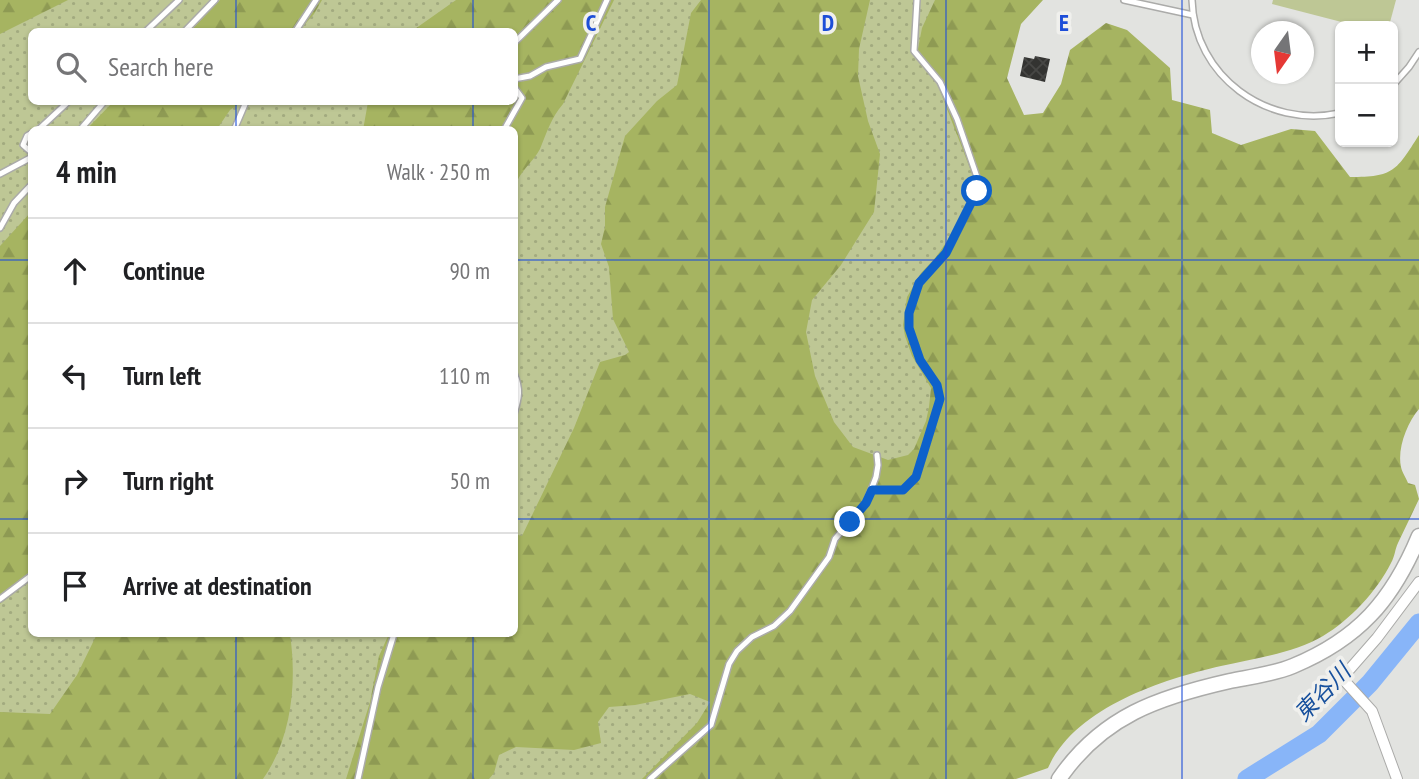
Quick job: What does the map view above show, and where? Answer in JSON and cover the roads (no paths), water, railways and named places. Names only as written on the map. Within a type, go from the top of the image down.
[{"type":"street","points":[[1059,779],[1073,759],[1100,733],[1144,706],[1181,692],[1290,667],[1332,647],[1371,617],[1386,599],[1408,563],[1419,537]]},
{"type":"street","points":[[1397,779],[1369,707],[1342,678],[1419,582]]},
{"type":"lane","points":[[149,28],[179,0]]},
{"type":"lane","points":[[188,28],[215,0]]},
{"type":"lane","points":[[298,28],[317,0]]},
{"type":"lane","points":[[518,39],[558,0]]},
{"type":"lane","points":[[518,78],[530,76],[546,67],[580,59],[607,0]]},
{"type":"lane","points":[[872,490],[903,490],[916,477],[940,399],[937,385],[920,360],[909,328],[909,313],[919,283],[946,253],[977,191],[977,177],[957,119],[940,82],[914,51],[916,0]]},
{"type":"lane","points":[[1124,0],[1193,15]]},
{"type":"lane","points":[[1192,0],[1193,15],[1206,53],[1221,75],[1242,94],[1270,109],[1286,113],[1320,116],[1335,114]]},
{"type":"lane","points":[[1394,84],[1419,52]]},
{"type":"lane","points":[[506,126],[523,98],[518,91]]},
{"type":"lane","points":[[42,126],[65,105]]},
{"type":"lane","points":[[83,126],[101,105]]},
{"type":"lane","points":[[236,126],[245,105]]},
{"type":"lane","points":[[28,135],[23,145],[28,151]]},
{"type":"lane","points":[[0,174],[28,157]]},
{"type":"lane","points":[[0,228],[14,203],[28,188]]},
{"type":"lane","points":[[518,381],[518,404]]},
{"type":"lane","points":[[650,779],[711,725],[729,664],[737,651],[752,637],[774,626],[790,611],[829,557],[835,539],[866,503],[878,465],[877,455]]},
{"type":"lane","points":[[0,599],[28,578]]},
{"type":"lane","points":[[358,779],[393,637]]},
{"type":"waterway","name":"東谷川","points":[[1247,779],[1319,734],[1370,683],[1419,623]]}]
